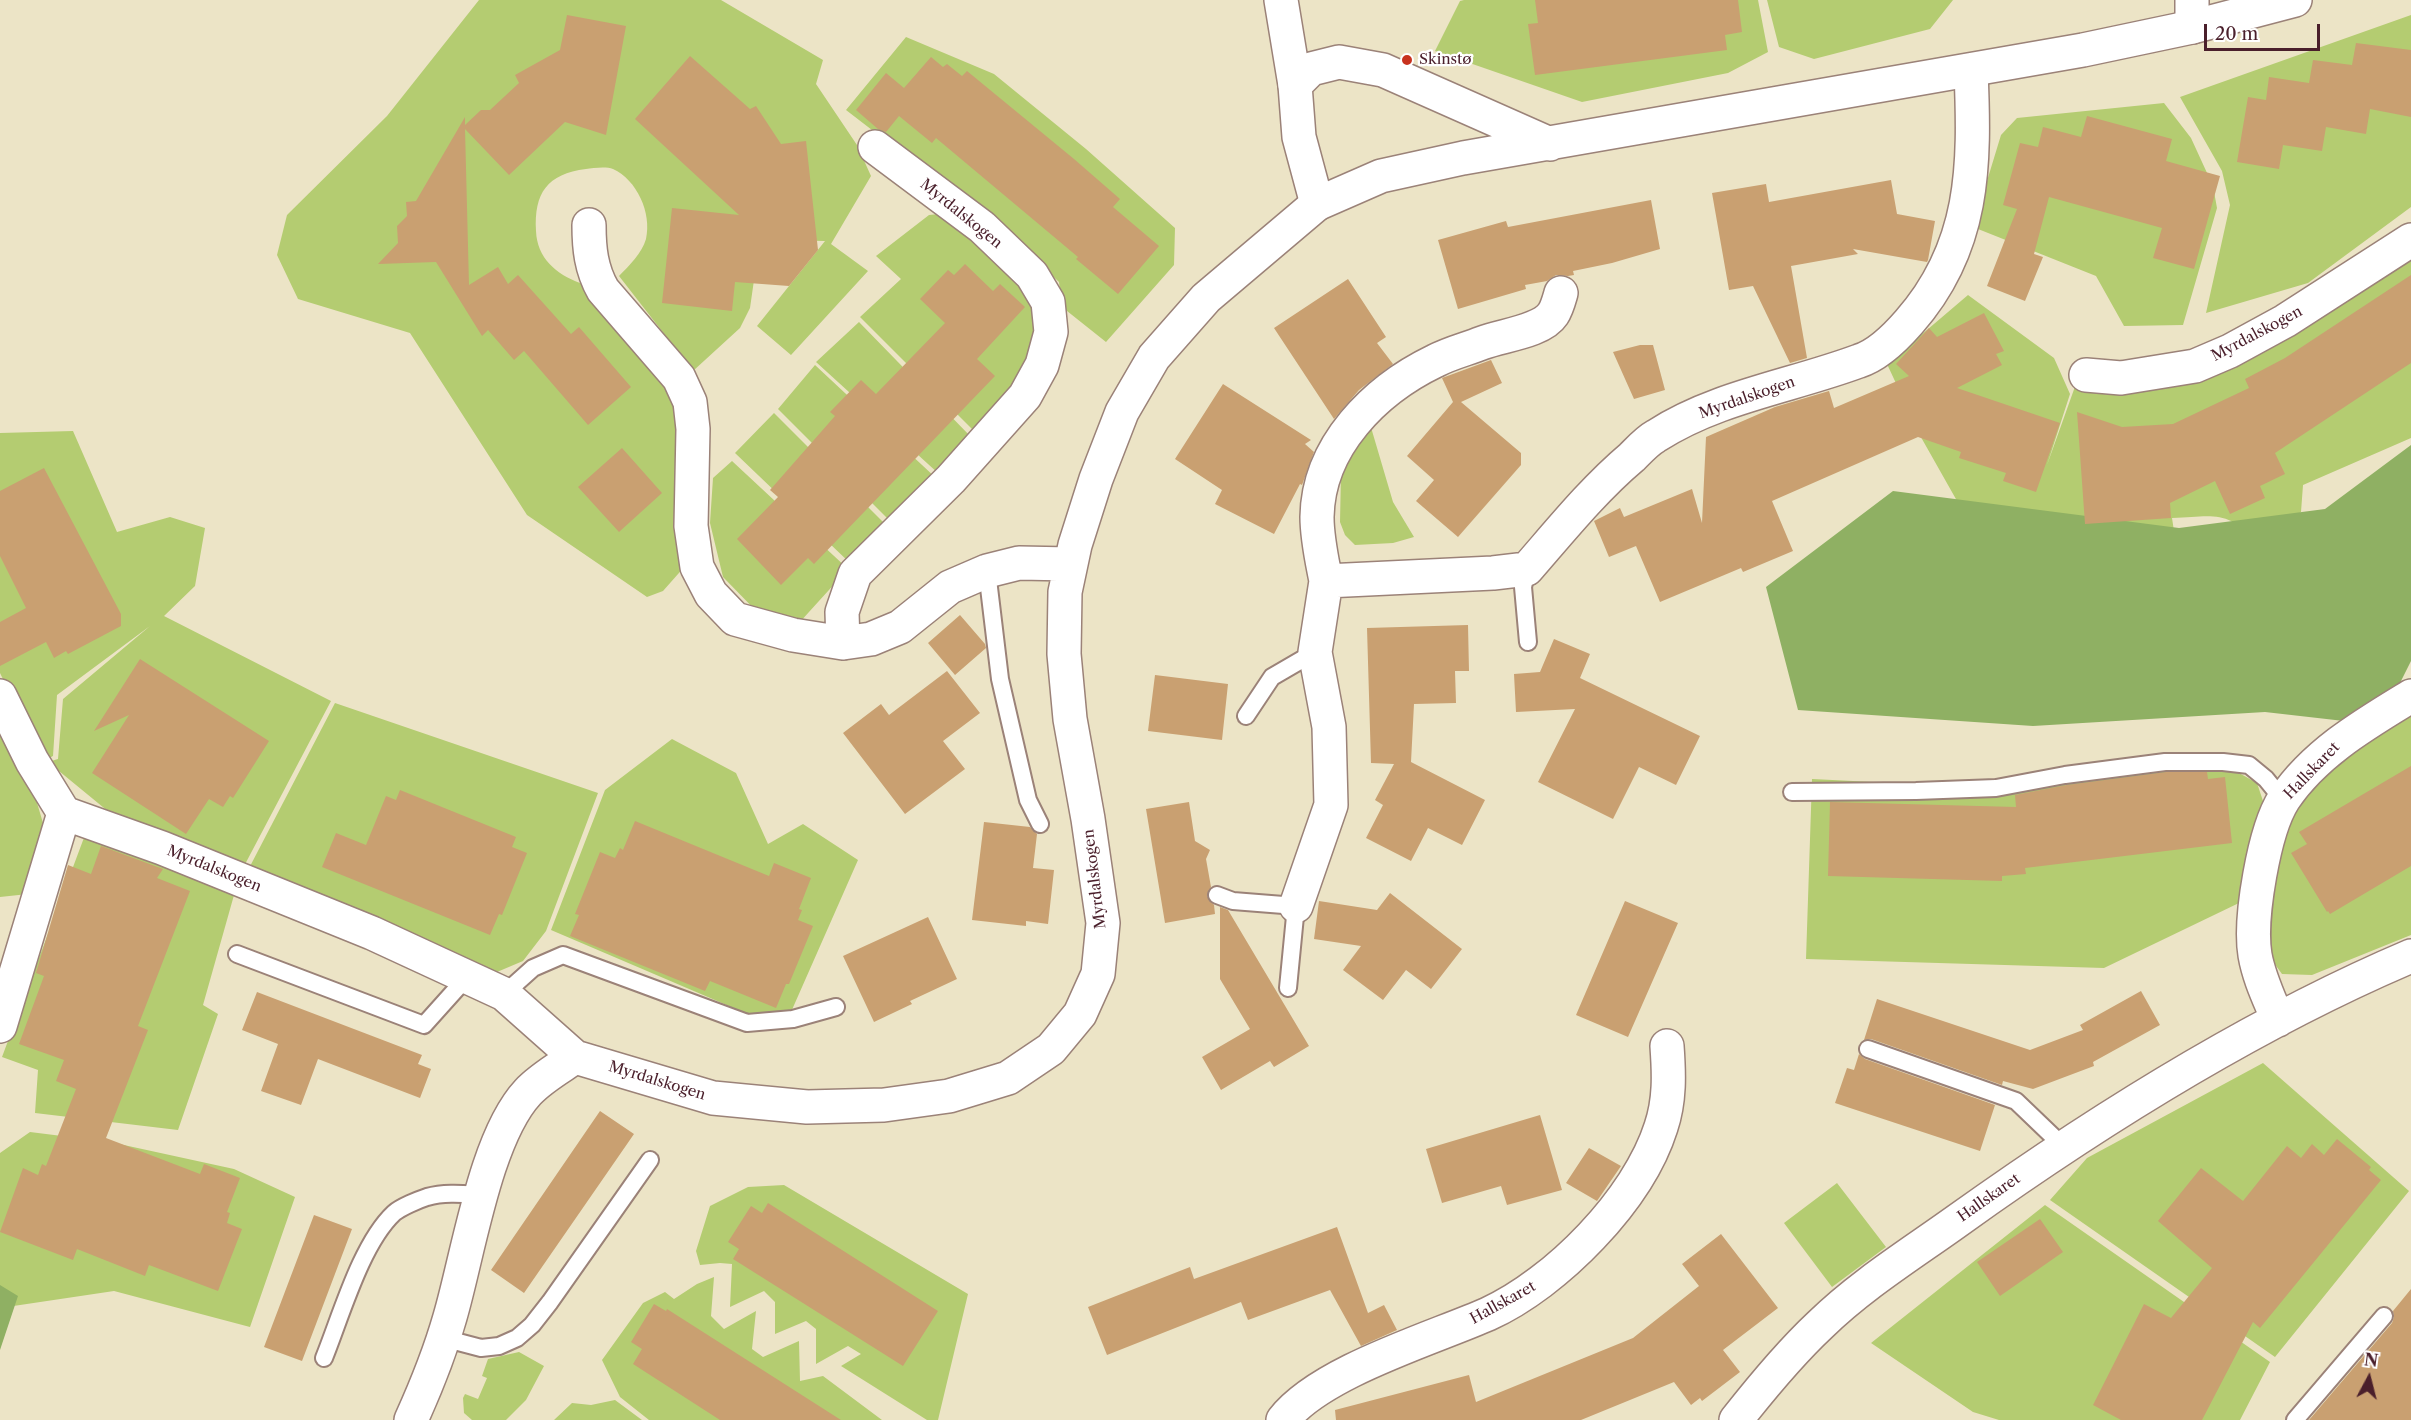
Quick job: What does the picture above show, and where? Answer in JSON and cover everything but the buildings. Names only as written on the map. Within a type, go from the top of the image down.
[{"type":"street","points":[[1281,0],[1295,85],[1299,137],[1317,204]]},
{"type":"street","name":"Myrdalskogen","points":[[64,813],[162,848],[361,928],[468,976],[504,994],[575,1057],[713,1098],[807,1107],[884,1105],[949,1096],[1008,1078],[1051,1049],[1080,1014],[1098,974],[1103,923],[1070,719],[1065,665],[1065,592],[1096,479],[1118,423],[1154,357],[1206,298],[1317,204],[1381,176],[1463,158],[2083,50],[2192,13],[2295,0]]},
{"type":"street","points":[[1295,85],[1311,69],[1338,62],[1383,70],[1550,144]]},
{"type":"street","name":"Myrdalskogen","points":[[1527,569],[1606,479],[1655,436],[1704,411],[1863,360],[1897,336],[1929,299],[1948,264],[1967,207],[1974,139],[1971,71]]},
{"type":"street","name":"Myrdalskogen","points":[[843,643],[842,612],[855,574],[951,479],[1025,396],[1042,365],[1051,332],[1048,302],[1032,275],[982,227],[875,147]]},
{"type":"street","points":[[589,225],[589,248],[594,274],[603,290],[679,378],[690,402],[693,429],[691,526],[698,567],[711,594],[735,619],[793,635],[843,643],[871,639],[900,627],[950,587],[987,571],[1019,563],[1071,564]]},
{"type":"street","name":"Myrdalskogen","points":[[2086,375],[2121,378],[2195,366],[2230,351],[2285,321],[2411,240]]},
{"type":"street","points":[[1296,906],[1331,805],[1329,727],[1315,652],[1326,581],[1319,547],[1317,517],[1319,493],[1326,469],[1338,445],[1354,423],[1382,396],[1435,361],[1489,340],[1542,326],[1553,315],[1561,293]]},
{"type":"street","points":[[1326,581],[1493,573],[1527,569]]},
{"type":"street","points":[[0,696],[32,761],[64,813],[0,1026]]},
{"type":"street","name":"Hallskaret","points":[[2278,1020],[2260,978],[2255,952],[2254,919],[2260,870],[2283,800],[2309,770],[2349,733],[2411,696]]},
{"type":"street","name":"Hallskaret","points":[[1736,1420],[1784,1360],[1821,1323],[1880,1276],[2064,1147],[2182,1074],[2278,1020],[2411,956]]},
{"type":"street","name":"Hallskaret","points":[[1283,1420],[1293,1407],[1318,1390],[1375,1360],[1490,1313],[1530,1290],[1577,1250],[1614,1210],[1634,1182],[1657,1137],[1667,1104],[1669,1078],[1667,1046]]},
{"type":"street","points":[[411,1420],[426,1387],[443,1338],[482,1195],[507,1125],[526,1093],[575,1057]]},
{"type":"lane","points":[[1527,569],[1523,587],[1528,642]]},
{"type":"lane","points":[[987,571],[1000,680],[1028,800],[1040,825]]},
{"type":"lane","points":[[1246,716],[1272,677],[1315,652]]},
{"type":"lane","points":[[1792,792],[1996,788],[2065,775],[2165,762],[2223,762],[2249,765],[2266,779],[2283,800]]},
{"type":"lane","points":[[1217,895],[1233,901],[1296,906],[1288,988]]},
{"type":"lane","points":[[237,954],[424,1025],[468,976]]},
{"type":"lane","points":[[504,994],[533,968],[563,955],[747,1023],[793,1019],[836,1007]]},
{"type":"lane","points":[[1869,1049],[2016,1101],[2064,1147]]},
{"type":"lane","points":[[443,1338],[481,1348],[499,1346],[517,1338],[532,1325],[550,1302],[650,1160]]},
{"type":"lane","points":[[324,1358],[363,1259],[378,1233],[395,1212],[425,1197],[447,1193],[482,1195]]},
{"type":"lane","points":[[2295,1420],[2384,1316]]},
{"type":"green space","points":[[479,0],[721,0],[823,60],[816,84],[857,145],[871,176],[831,244],[868,271],[791,355],[757,326],[825,241],[777,240],[756,266],[750,308],[740,328],[693,371],[619,276],[635,259],[646,239],[645,208],[636,189],[622,174],[613,169],[586,169],[561,175],[546,188],[541,196],[537,206],[536,231],[537,241],[544,257],[556,270],[580,283],[666,384],[676,406],[686,565],[663,591],[647,597],[527,515],[410,333],[298,299],[277,255],[287,215],[387,116]]},
{"type":"green space","points":[[1758,0],[1768,52],[1728,73],[1582,102],[1435,51],[1460,1]]},
{"type":"green space","points":[[1767,0],[1953,0],[1930,29],[1814,59],[1779,47]]},
{"type":"green space","points":[[2411,15],[2411,207],[2308,283],[2206,313],[2230,205],[2222,171],[2180,97]]},
{"type":"green space","points":[[906,37],[994,74],[1086,149],[1175,228],[1174,265],[1106,342],[1062,307],[1059,282],[1011,237],[846,110]]},
{"type":"green space","points":[[2164,103],[2191,138],[2213,186],[2217,208],[2183,325],[2124,326],[2096,276],[1973,227],[2001,135],[2017,118]]},
{"type":"green space","points":[[949,213],[1043,303],[1035,345],[1013,388],[976,433],[860,317],[901,279],[876,256],[929,215]]},
{"type":"green space","points":[[2411,256],[2411,438],[2303,485],[2301,512],[2261,543],[2238,525],[2220,517],[2172,518],[2179,564],[1961,508],[1922,439],[1887,364],[1968,295],[2054,358],[2070,394],[2047,465],[2077,381],[2126,388],[2163,388],[2190,380],[2231,362],[2333,310]]},
{"type":"green space","points":[[859,322],[972,438],[939,474],[816,362]]},
{"type":"green space","points":[[815,365],[937,479],[889,520],[778,409]]},
{"type":"green space","points":[[774,413],[887,526],[851,564],[735,453]]},
{"type":"green space","points":[[1370,424],[1393,502],[1414,537],[1393,543],[1355,545],[1345,535],[1340,522],[1341,473]]},
{"type":"green space","points":[[73,431],[117,532],[170,517],[205,528],[195,586],[164,616],[331,701],[242,870],[115,817],[48,762],[58,759],[63,699],[150,626],[57,695],[53,756],[43,761],[0,673],[0,433]]},
{"type":"green space","points":[[2411,445],[2411,661],[2379,725],[2265,712],[2033,726],[1798,710],[1766,587],[1893,491],[2179,528],[2325,509]]},
{"type":"green space","points":[[732,461],[848,569],[799,623],[763,618],[723,577],[710,523],[713,478]]},
{"type":"green space","points":[[335,703],[598,793],[546,931],[523,961],[497,972],[471,965],[246,874]]},
{"type":"green space","points":[[2411,710],[2411,935],[2312,975],[2282,974],[2266,952],[2267,916],[2289,814],[2307,786]]},
{"type":"green space","points":[[0,721],[30,779],[48,840],[28,894],[0,897]]},
{"type":"green space","points":[[672,739],[736,773],[768,844],[803,824],[858,860],[791,1012],[750,1015],[551,930],[605,790]]},
{"type":"green space","points":[[2200,754],[2257,783],[2268,816],[2247,861],[2239,903],[2104,968],[1806,959],[1812,779],[1996,788]]},
{"type":"green space","points":[[85,835],[236,888],[203,1005],[218,1014],[178,1130],[35,1113],[38,1070],[2,1057]]},
{"type":"green space","points":[[2263,1063],[2409,1191],[2275,1357],[2050,1200],[2087,1158]]},
{"type":"green space","points":[[30,1132],[110,1142],[234,1169],[295,1197],[250,1327],[114,1291],[0,1308],[0,1153]]},
{"type":"green space","points":[[1837,1183],[1886,1247],[1832,1287],[1784,1223]]},
{"type":"green space","points":[[784,1185],[968,1294],[938,1420],[927,1420],[841,1366],[861,1354],[848,1346],[816,1364],[816,1329],[806,1321],[775,1334],[775,1302],[764,1291],[730,1307],[732,1264],[700,1265],[696,1251],[710,1206],[748,1187]]},
{"type":"green space","points":[[2045,1205],[2270,1362],[2240,1420],[1999,1420],[1973,1412],[1871,1343]]},
{"type":"green space","points":[[714,1277],[711,1316],[724,1329],[756,1311],[752,1349],[763,1357],[799,1341],[800,1381],[823,1376],[882,1420],[649,1420],[620,1397],[602,1360],[643,1303],[665,1292],[674,1299],[697,1284]]},
{"type":"green space","points":[[0,1285],[18,1296],[0,1350]]},
{"type":"green space","points":[[519,1352],[544,1366],[526,1400],[506,1420],[472,1420],[464,1413],[463,1398],[465,1394],[478,1399],[487,1378],[482,1376],[488,1359]]},
{"type":"green space","points":[[615,1400],[642,1420],[554,1420],[572,1403],[591,1405]]},
{"type":"place","name":"Skinstø","points":[[1407,60]]}]
